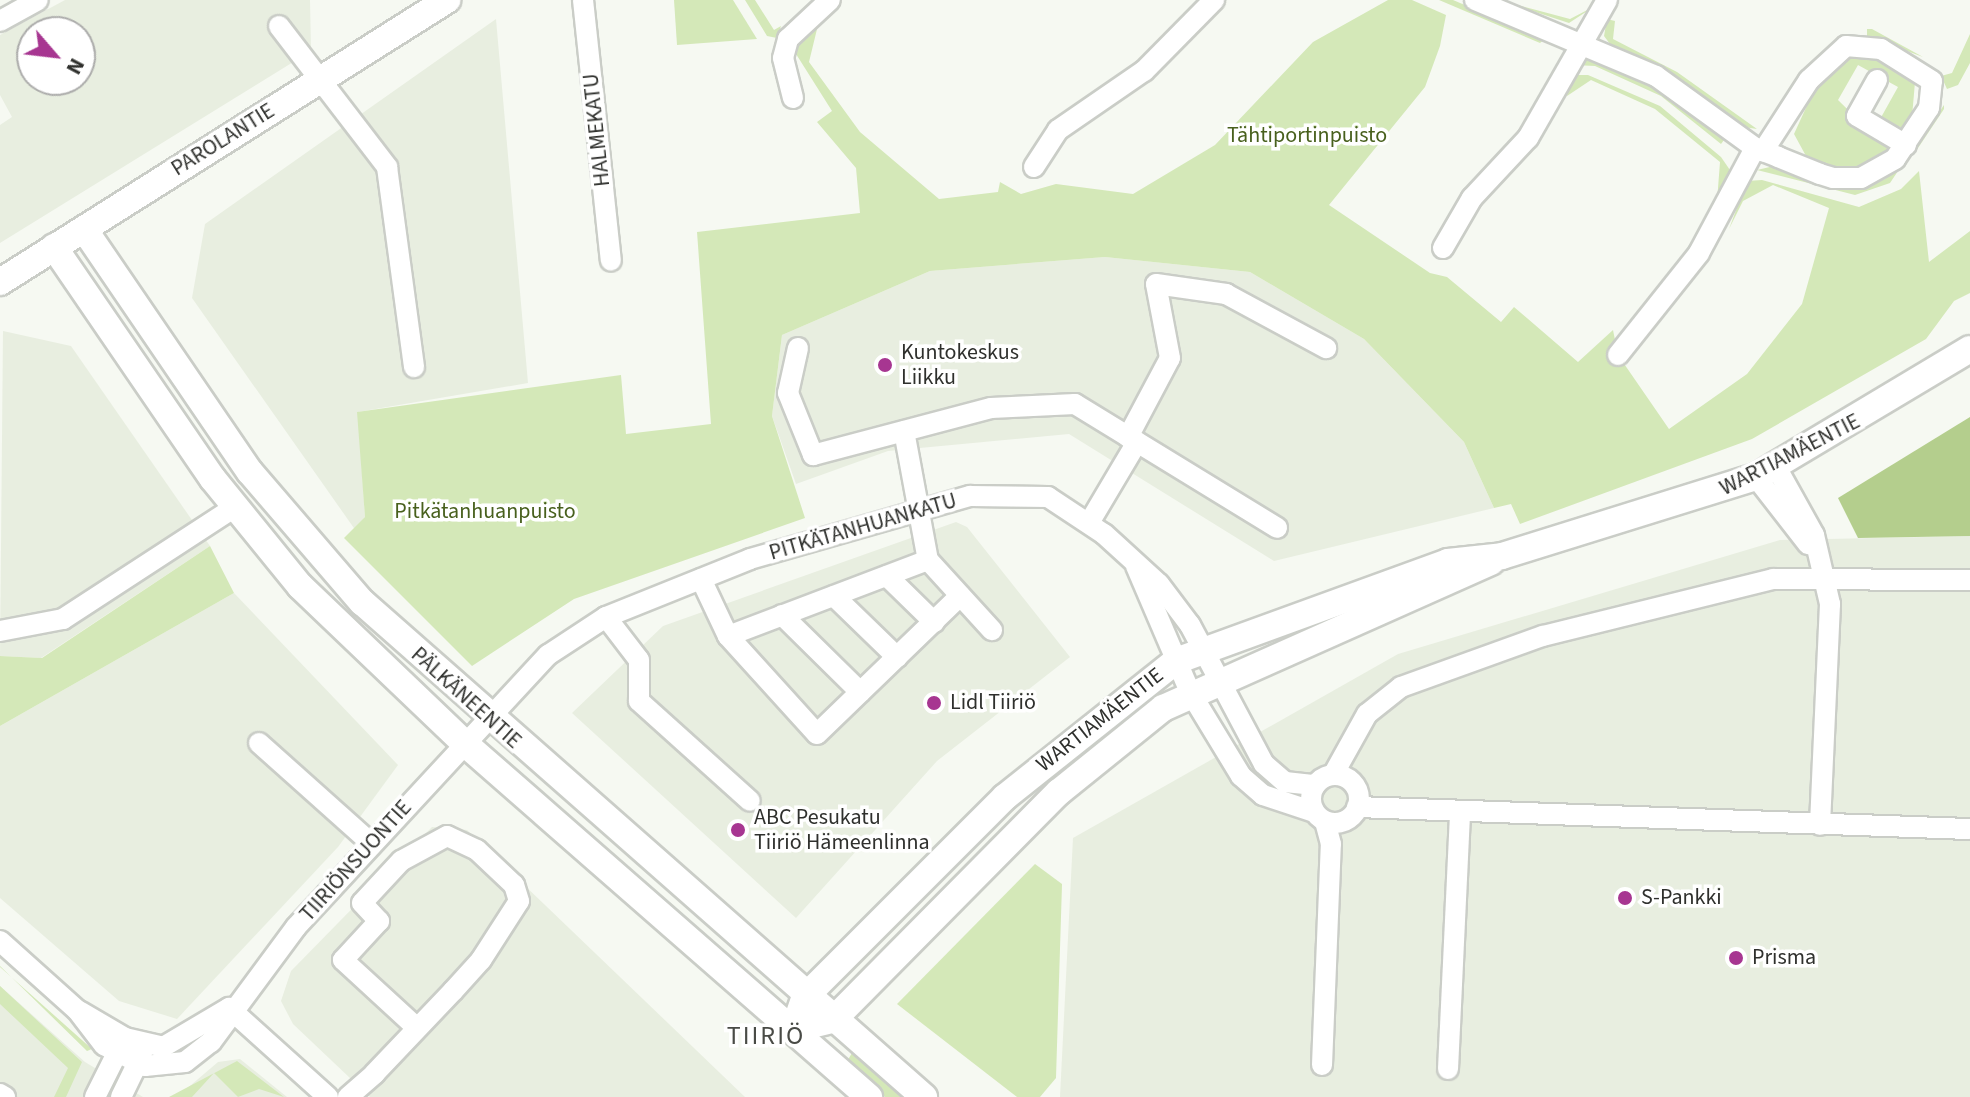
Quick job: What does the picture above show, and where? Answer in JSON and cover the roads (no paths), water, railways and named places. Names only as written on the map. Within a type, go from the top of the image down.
[{"type":"main road","name":"PAROLANTIE","points":[[0,282],[447,0]]},
{"type":"main road","name":"PÄLKÄNEENTIE","points":[[84,229],[285,515],[362,602],[485,716],[805,997],[924,1097]]},
{"type":"main road","name":"PÄLKÄNEENTIE","points":[[54,247],[235,507],[351,638],[462,741],[869,1097]]},
{"type":"main road","name":"WARTIAMÄENTIE","points":[[833,1020],[1059,792],[1190,692],[1399,607],[1502,556],[1766,472],[1970,349]]},
{"type":"main road","name":"WARTIAMÄENTIE","points":[[793,1031],[805,997],[1005,797],[1176,661],[1448,562],[1502,556]]},
{"type":"main road","points":[[793,1031],[833,1020]]},
{"type":"street","points":[[0,21],[38,0]]},
{"type":"street","name":"HALMEKATU","points":[[583,0],[611,260]]},
{"type":"street","points":[[793,98],[784,77],[788,39],[830,0]]},
{"type":"street","points":[[1034,167],[1058,130],[1144,71],[1214,0]]},
{"type":"street","points":[[1475,0],[1670,84],[1759,150],[1854,179],[1884,169],[1906,145],[1933,98],[1932,81],[1858,43],[1821,66],[1759,150],[1699,253],[1618,355]]},
{"type":"street","points":[[1443,248],[1472,198],[1528,138],[1578,43],[1607,0]]},
{"type":"street","points":[[279,26],[315,82],[387,167],[414,367]]},
{"type":"street","points":[[1877,80],[1857,116],[1906,145]]},
{"type":"street","points":[[1089,523],[1170,358],[1156,284],[1226,294],[1326,348]]},
{"type":"street","points":[[798,348],[788,393],[813,455],[991,408],[1075,404],[1277,528]]},
{"type":"street","points":[[904,431],[913,509],[928,560],[992,630]]},
{"type":"street","points":[[1766,472],[1824,570],[1820,825]]},
{"type":"street","name":"PITKÄTANHUANKATU","points":[[485,716],[548,655],[606,617],[701,579],[913,509],[1026,493],[1048,497],[1089,523],[1136,566],[1190,692],[1249,785],[1337,799]]},
{"type":"street","points":[[0,631],[14,623],[63,619],[235,507]]},
{"type":"street","points":[[728,636],[928,560]]},
{"type":"street","points":[[1136,566],[1159,584],[1205,648],[1264,764],[1285,782],[1337,799],[1460,814],[1970,829]]},
{"type":"street","points":[[1322,1065],[1331,844],[1345,748],[1367,714],[1401,687],[1530,640],[1723,587],[1824,570],[1970,580]]},
{"type":"street","points":[[887,576],[934,622]]},
{"type":"street","points":[[701,579],[728,636],[817,734],[960,596]]},
{"type":"street","points":[[834,596],[897,657]]},
{"type":"street","points":[[782,615],[860,692]]},
{"type":"street","points":[[606,617],[639,660],[639,701],[750,801]]},
{"type":"street","name":"TIIRIÖNSUONTIE","points":[[141,1055],[172,1044],[229,1008],[485,716]]},
{"type":"street","points":[[259,743],[371,843]]},
{"type":"street","points":[[1448,1069],[1460,814]]},
{"type":"street","points":[[348,1097],[417,1028],[481,960],[519,901],[514,885],[477,850],[447,836],[389,874],[362,903],[379,921],[343,960],[417,1028]]},
{"type":"street","points":[[0,941],[77,1010],[121,1045],[141,1055],[121,1097]]},
{"type":"street","points":[[229,1008],[328,1097]]},
{"type":"street","points":[[95,1097],[121,1045]]},
{"type":"place","name":"Kuntokeskus Liikku","points":[[885,365]]},
{"type":"place","name":"Lidl Tiiriö","points":[[934,703]]},
{"type":"place","name":"ABC Pesukatu Tiiriö Hämeenlinna","points":[[738,830]]},
{"type":"place","name":"S-Pankki","points":[[1625,898]]},
{"type":"place","name":"Prisma","points":[[1736,958]]},
{"type":"district","name":"TIIRIÖ","points":[[766,1036]]},
{"type":"park label","name":"Tähtiportinpuisto","points":[[1307,136]]},
{"type":"park label","name":"Pitkätanhuanpuisto","points":[[485,512]]}]
